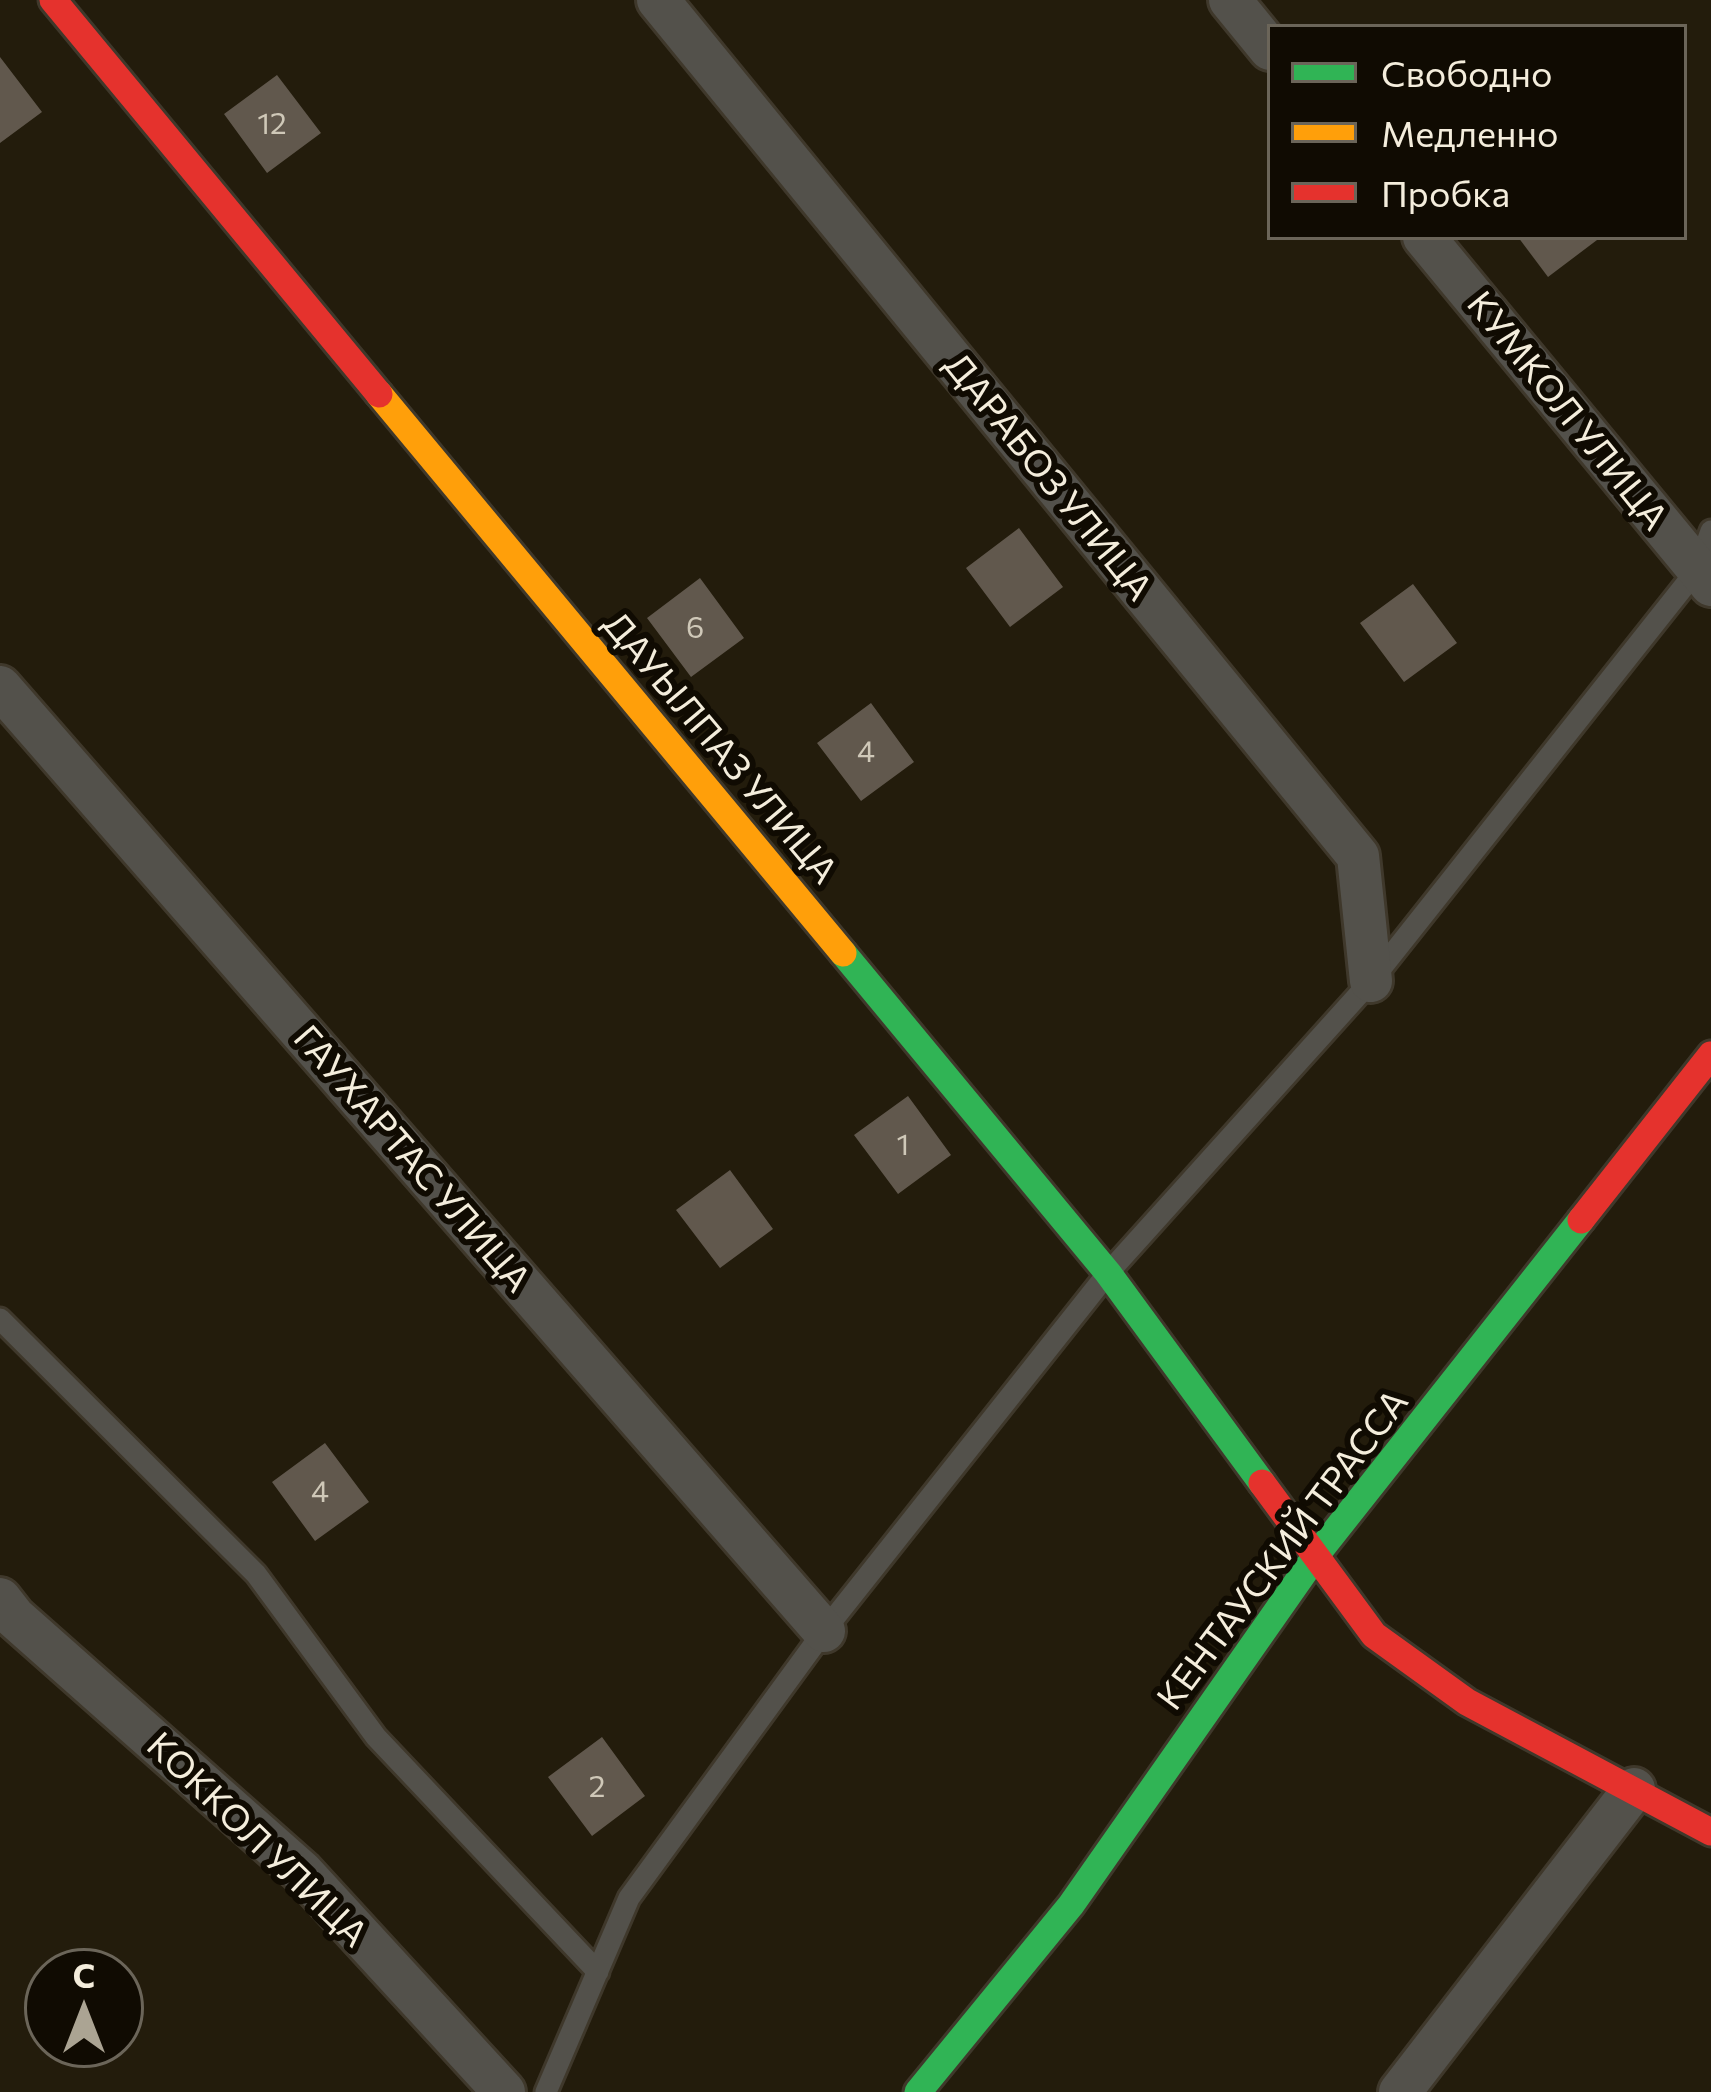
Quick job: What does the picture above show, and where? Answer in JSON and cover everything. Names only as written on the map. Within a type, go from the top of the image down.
[{"type":"street","name":"ДАУЫЛПАЗ УЛИЦА","points":[[52,0],[1108,1273],[1374,1635],[1468,1702],[1711,1832]]},
{"type":"street","name":"ДАРАБОЗ УЛИЦА","points":[[658,0],[1358,856],[1371,981]]},
{"type":"street","points":[[1230,0],[1267,45]]},
{"type":"street","name":"КУМКОЛ УЛИЦА","points":[[1427,240],[1706,562]]},
{"type":"street","name":"ГАУХАРТАС УЛИЦА","points":[[0,687],[824,1630]]},
{"type":"street","name":"КЕНТАУСКИЙ ТРАССА","points":[[918,2092],[1071,1905],[1317,1554],[1711,1055]]},
{"type":"street","name":"КОККОЛ УЛИЦА","points":[[0,1599],[14,1617],[302,1872],[504,2092]]},
{"type":"street","points":[[1400,2092],[1634,1789]]},
{"type":"lane","points":[[546,2092],[629,1898],[824,1630],[1108,1273],[1371,981],[1706,562]]},
{"type":"lane","points":[[0,1319],[256,1574],[376,1737],[598,1972]]},
{"type":"building","points":[[0,57],[42,112],[0,143]]},
{"type":"building","points":[[277,75],[321,133],[267,173],[224,114]]},
{"type":"building","points":[[1520,240],[1597,240],[1548,277]]},
{"type":"building","points":[[1019,528],[1063,587],[1010,627],[966,568]]},
{"type":"building","points":[[700,578],[744,638],[691,677],[647,618]]},
{"type":"building","points":[[1413,584],[1457,643],[1404,682],[1360,623]]},
{"type":"building","points":[[871,703],[914,762],[861,801],[817,743]]},
{"type":"building","points":[[908,1096],[951,1155],[898,1194],[854,1135]]},
{"type":"building","points":[[730,1170],[773,1229],[720,1268],[676,1210]]},
{"type":"building","points":[[325,1443],[369,1502],[315,1541],[272,1482]]},
{"type":"building","points":[[602,1737],[645,1796],[592,1836],[548,1777]]},
{"type":"traffic: fast","points":[[843,953],[1108,1273],[1262,1483]]},
{"type":"traffic: fast","points":[[918,2092],[1071,1905],[1317,1554],[1581,1220]]},
{"type":"traffic: slow","points":[[379,394],[843,953]]},
{"type":"traffic: jam","points":[[53,0],[379,394]]},
{"type":"traffic: jam","points":[[1581,1220],[1711,1055]]},
{"type":"traffic: jam","points":[[1262,1483],[1374,1635],[1467,1702],[1711,1832]]}]
